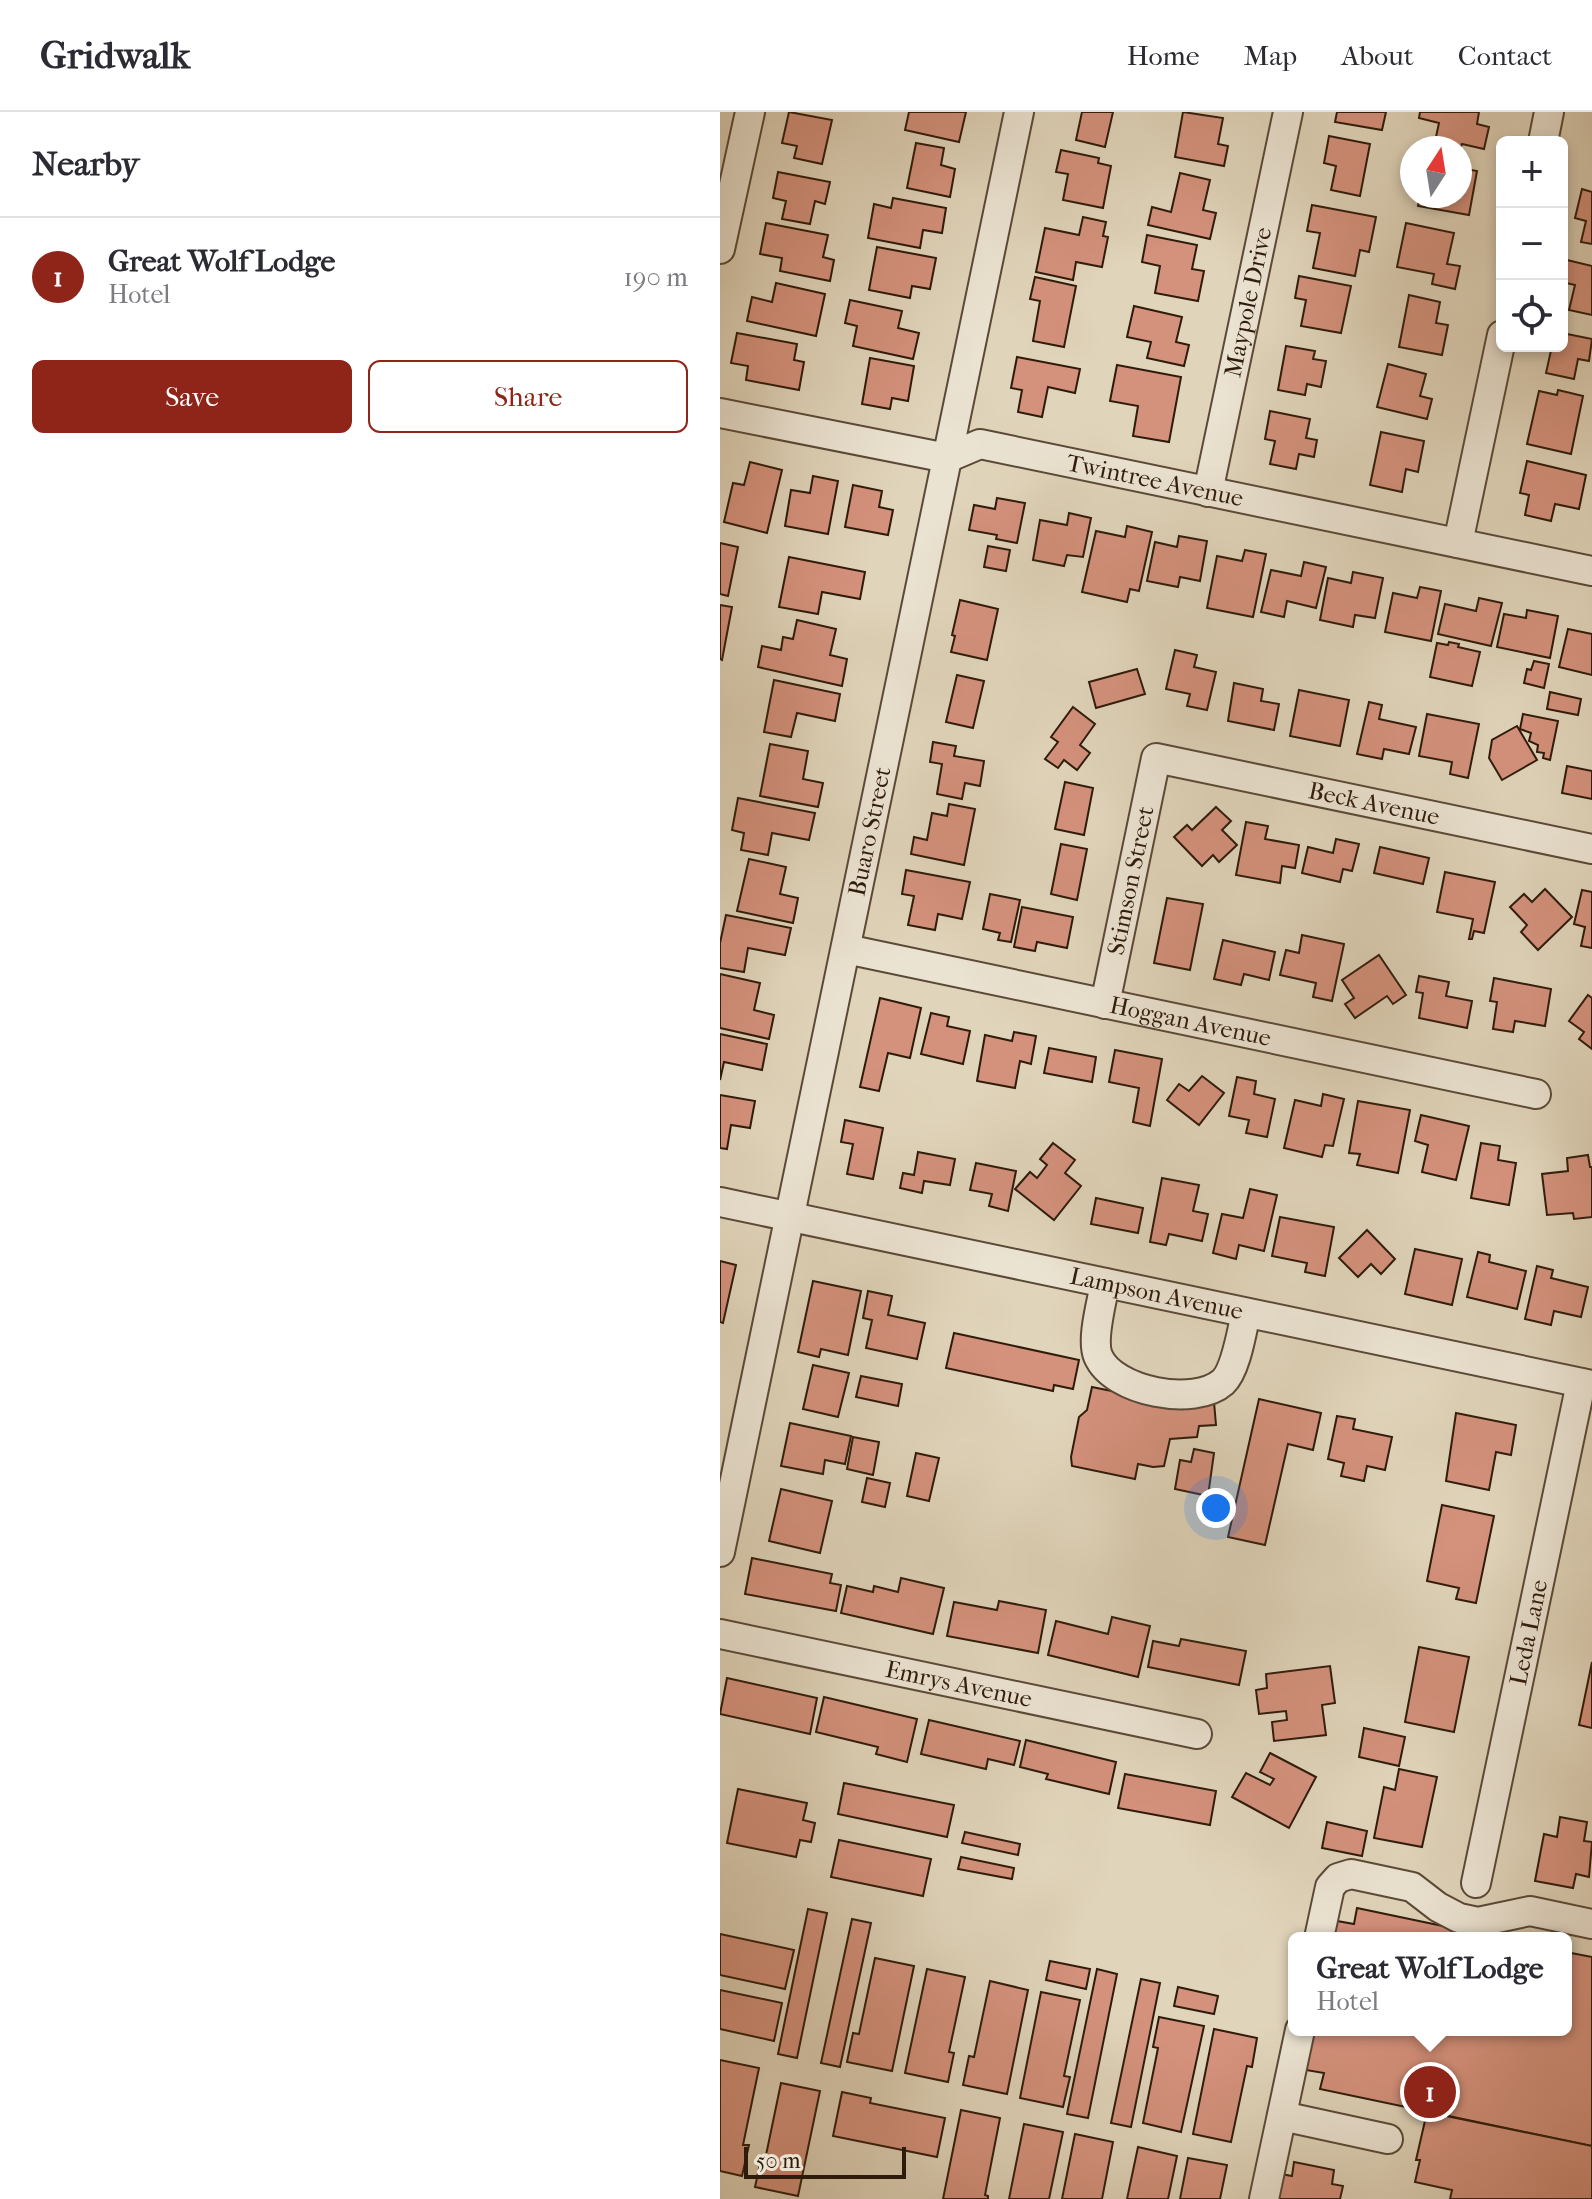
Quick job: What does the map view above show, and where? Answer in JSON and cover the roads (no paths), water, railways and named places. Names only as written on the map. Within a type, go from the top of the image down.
[{"type":"street","points":[[720,249],[750,112]]},
{"type":"street","name":"Buaro Street","points":[[720,1552],[1019,112]]},
{"type":"street","name":"Maypole Drive","points":[[1208,492],[1288,112]]},
{"type":"street","points":[[1544,136],[1549,112]]},
{"type":"street","points":[[1458,543],[1498,352]]},
{"type":"street","points":[[720,413],[947,458]]},
{"type":"street","name":"Twintree Avenue","points":[[947,458],[980,444],[1592,571]]},
{"type":"street","name":"Beck Avenue","points":[[1156,758],[1592,849]]},
{"type":"street","name":"Stimson Street","points":[[1105,1004],[1156,758]]},
{"type":"street","name":"Hoggan Avenue","points":[[846,949],[1536,1094]]},
{"type":"street","name":"Lampson Avenue","points":[[720,1202],[1586,1384]]},
{"type":"street","points":[[1105,1283],[1095,1344],[1098,1357],[1119,1379],[1137,1387],[1174,1395],[1205,1393],[1223,1382],[1231,1372],[1246,1313]]},
{"type":"street","name":"Leda Lane","points":[[1476,1883],[1586,1384]]},
{"type":"street","name":"Emrys Avenue","points":[[720,1634],[1197,1734]]},
{"type":"street","points":[[1320,1932],[1330,1887],[1338,1878],[1351,1874],[1412,1887],[1438,1907],[1459,1918],[1478,1922],[1530,1911],[1592,1924]]},
{"type":"street","points":[[1264,2199],[1299,2036]]},
{"type":"street","points":[[1282,2116],[1388,2139]]},
{"type":"place","name":"Great Wolf Lodge","points":[[1430,2092]]}]
